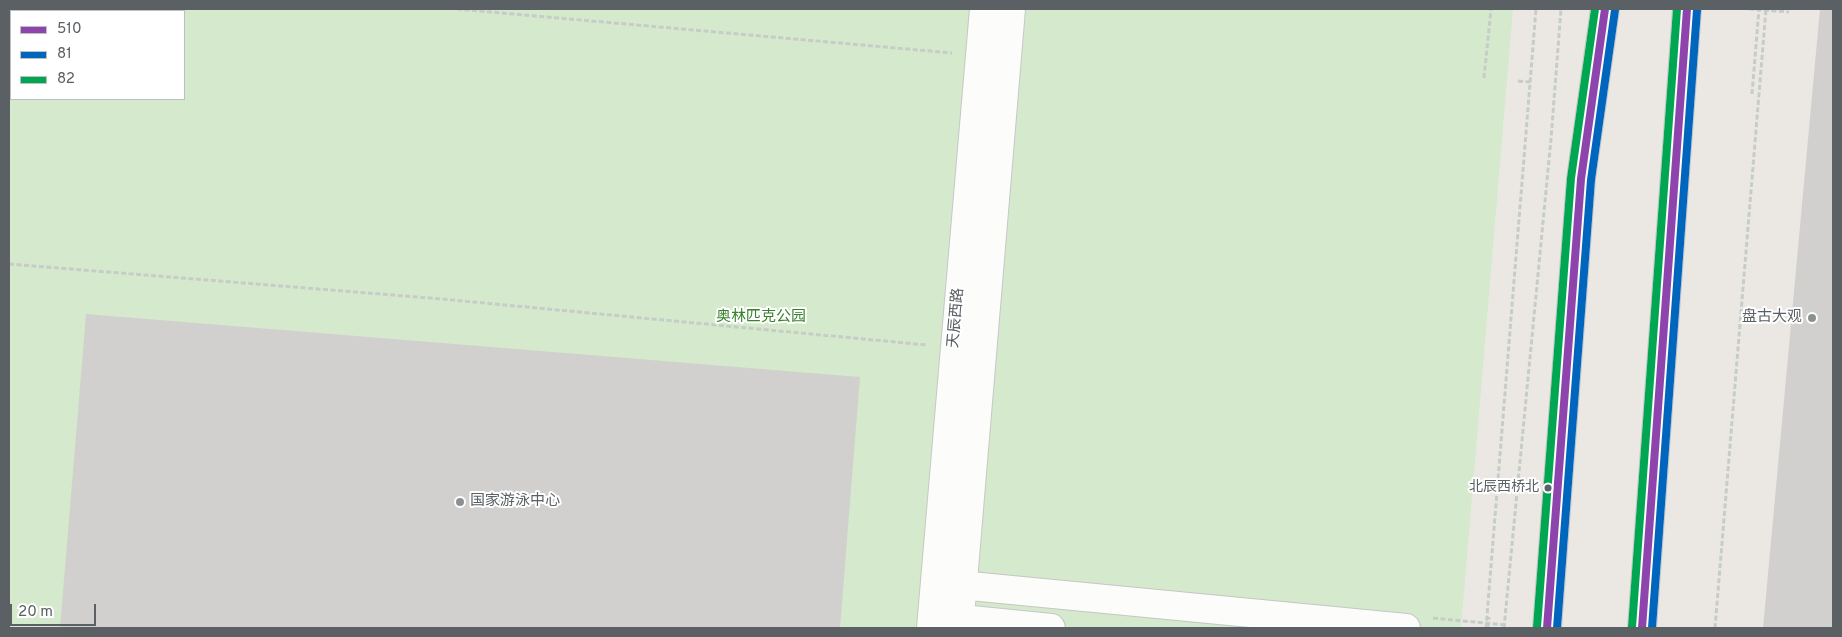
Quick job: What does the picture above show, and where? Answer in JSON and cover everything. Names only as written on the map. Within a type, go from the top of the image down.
[{"type":"street","name":"天辰西路","points":[[932,622],[984,9]]},
{"type":"street","name":"天辰西路","points":[[959,624],[1011,9]]},
{"type":"street","points":[[1547,628],[1593,9]]},
{"type":"street","points":[[1581,179],[1605,9]]},
{"type":"street","points":[[1642,628],[1687,9]]},
{"type":"street","points":[[935,583],[1406,628]]},
{"type":"street","points":[[932,622],[1051,628]]},
{"type":"path","points":[[457,9],[955,53]]},
{"type":"path","points":[[1484,78],[1491,9]]},
{"type":"path","points":[[1487,628],[1490,563],[1536,9]]},
{"type":"path","points":[[1487,628],[1536,9]]},
{"type":"path","points":[[1504,628],[1551,139],[1561,9]]},
{"type":"path","points":[[1749,9],[1789,12]]},
{"type":"path","points":[[1752,94],[1759,9]]},
{"type":"path","points":[[1715,628],[1766,9]]},
{"type":"path","points":[[1518,80],[1530,82]]},
{"type":"path","points":[[9,264],[442,299],[930,345]]},
{"type":"green space","name":"奥林匹克公园","points":[[9,9],[1513,9],[1461,628],[9,628]]},
{"type":"building","name":"盘古大观","points":[[1820,9],[1833,9],[1833,628],[1763,628]]},
{"type":"building","name":"国家游泳中心","points":[[86,314],[860,377],[840,628],[60,628]]},
{"type":"transit line","name":"82","points":[[1537,627],[1571,178],[1595,9]]},
{"type":"transit line","name":"510","points":[[1547,628],[1581,179],[1605,9]]},
{"type":"transit line","name":"82","points":[[1632,627],[1677,9]]},
{"type":"transit line","name":"510","points":[[1642,628],[1687,9]]},
{"type":"transit line","name":"81","points":[[1557,628],[1591,180],[1615,10]]},
{"type":"transit line","name":"81","points":[[1652,628],[1697,10]]},
{"type":"place","name":"盘古大观","points":[[1812,318]]},
{"type":"place","name":"北辰西桥北","points":[[1548,488]]},
{"type":"place","name":"国家游泳中心","points":[[460,502]]}]
